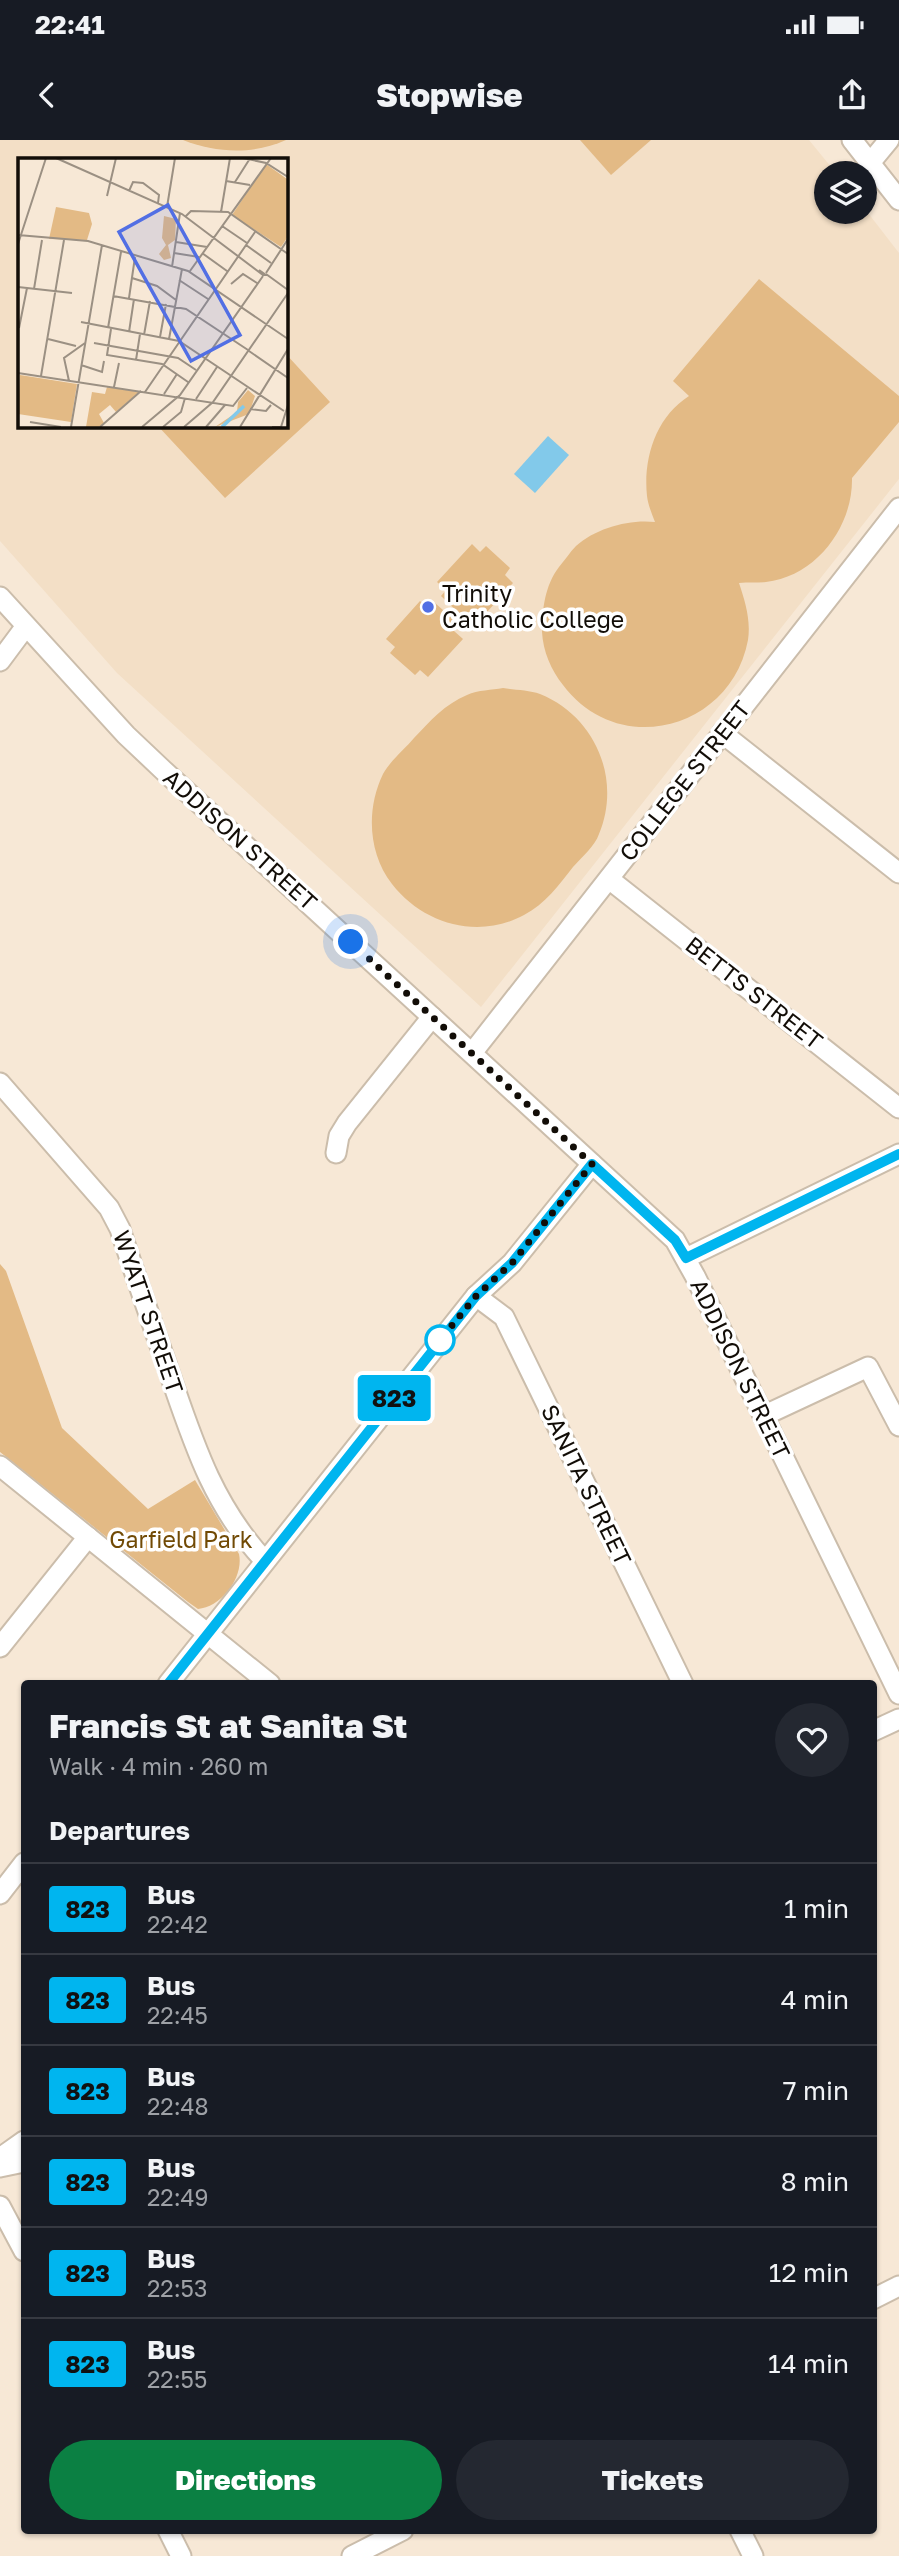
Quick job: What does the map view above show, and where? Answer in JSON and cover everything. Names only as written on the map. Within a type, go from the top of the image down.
[{"type":"street","points":[[852,140],[868,161]]},
{"type":"street","points":[[872,161],[889,140]]},
{"type":"street","points":[[877,172],[899,200]]},
{"type":"street","name":"COLLEGE STREET","points":[[472,1053],[899,508]]},
{"type":"street","name":"ADDISON STREET","points":[[0,597],[126,734],[675,1240],[899,1694]]},
{"type":"street","points":[[0,661],[26,626]]},
{"type":"street","points":[[722,733],[899,873]]},
{"type":"street","name":"BETTS STREET","points":[[609,879],[899,1108]]},
{"type":"street","points":[[336,1153],[339,1136],[346,1123],[432,1017]]},
{"type":"street","name":"WYATT STREET","points":[[0,1083],[109,1208],[120,1229],[201,1464],[211,1486],[238,1529],[264,1560]]},
{"type":"street","points":[[686,1258],[899,1154]]},
{"type":"street","points":[[171,1680],[476,1296],[512,1263],[592,1164]]},
{"type":"street","name":"SANITA STREET","points":[[476,1296],[504,1317],[681,1680]]},
{"type":"street","points":[[763,1416],[868,1367],[899,1426]]},
{"type":"street","points":[[0,1466],[265,1680]]},
{"type":"street","points":[[0,1647],[88,1537]]},
{"type":"street","points":[[877,1729],[899,1718]]},
{"type":"street","points":[[0,1894],[21,1867]]},
{"type":"street","points":[[0,2158],[21,2143]]},
{"type":"street","points":[[0,2167],[21,2163]]},
{"type":"street","points":[[0,2206],[21,2245]]},
{"type":"street","points":[[877,2297],[899,2286]]},
{"type":"street","points":[[170,2534],[181,2556]]},
{"type":"street","points":[[352,2556],[395,2534]]},
{"type":"street","points":[[742,2534],[753,2556]]},
{"type":"shaded area","name":"Trinity Catholic College","points":[[0,140],[809,140],[826,161],[814,161],[814,224],[877,224],[899,253],[899,479],[481,1007],[117,673],[0,541]]},
{"type":"green space","points":[[183,140],[286,140],[248,150],[221,150]]},
{"type":"green space","points":[[580,140],[651,140],[611,175]]},
{"type":"green space","points":[[759,279],[899,396],[899,422],[852,478],[851,496],[839,530],[816,559],[784,578],[739,583],[748,618],[748,640],[737,671],[720,695],[696,713],[670,724],[641,727],[613,722],[586,708],[563,685],[551,667],[542,632],[547,590],[554,574],[574,548],[593,534],[613,526],[655,522],[647,496],[650,453],[668,415],[689,396],[673,381]]},
{"type":"green space","points":[[287,355],[330,402],[225,498],[159,427],[287,427]]},
{"type":"green space","points":[[472,544],[480,552],[486,546],[510,568],[505,575],[513,583],[479,621],[470,613],[465,619],[441,596],[446,590],[437,582]]},
{"type":"green space","points":[[420,601],[429,609],[435,603],[460,625],[454,631],[463,639],[428,677],[420,670],[415,675],[390,653],[395,647],[386,639]]},
{"type":"green space","points":[[503,688],[540,694],[576,717],[589,733],[605,771],[605,813],[599,834],[591,847],[551,894],[532,911],[488,926],[452,924],[419,909],[405,898],[384,872],[374,845],[374,802],[386,769],[438,714],[467,695]]},
{"type":"green space","name":"Garfield Park","points":[[0,1264],[6,1271],[62,1428],[148,1509],[195,1480],[239,1554],[240,1563],[235,1581],[215,1603],[198,1609],[188,1602],[0,1452]]},
{"type":"water","points":[[548,436],[569,455],[535,493],[514,474]]},
{"type":"bus line","name":"823","points":[[171,1680],[476,1296],[512,1263],[592,1164],[675,1240],[686,1258],[899,1154]]},
{"type":"place","name":"Trinity Catholic College","points":[[428,607]]},
{"type":"route","points":[[351,942],[592,1164],[512,1263],[476,1296],[440,1340]]}]
